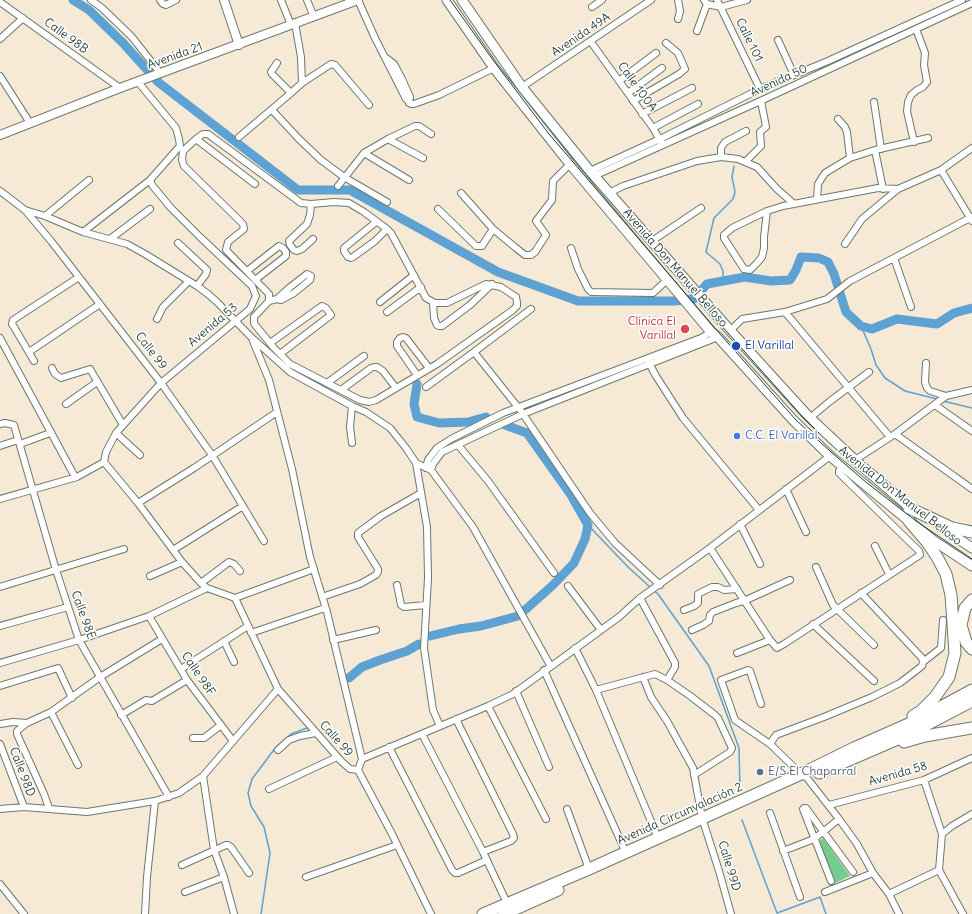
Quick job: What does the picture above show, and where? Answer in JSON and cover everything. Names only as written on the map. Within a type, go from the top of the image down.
[{"type":"highway","points":[[910,508],[952,528],[972,532]]},
{"type":"highway","points":[[888,733],[921,711],[935,697],[949,677],[955,653],[951,595],[946,574],[927,542],[909,521]]},
{"type":"highway","points":[[972,600],[965,608],[961,625],[966,642],[972,649]]},
{"type":"highway","name":"Avenida Circunvalación 2","points":[[804,776],[854,748],[913,722],[972,690]]},
{"type":"highway","name":"Avenida Circunvalación 2","points":[[504,914],[804,776],[876,749],[907,735],[972,701]]},
{"type":"highway","points":[[876,749],[925,736],[972,728]]},
{"type":"highway","name":"Avenida Circunvalación 2","points":[[483,914],[658,838],[703,822]]},
{"type":"main road","name":"Avenida Don Manuel Belloso","points":[[447,0],[494,68],[570,164],[714,334],[793,420],[830,456],[909,521],[934,541],[972,566]]},
{"type":"main road","name":"Avenida Don Manuel Belloso","points":[[462,0],[522,87],[592,174],[730,331],[810,418],[910,508],[972,548]]},
{"type":"street","points":[[91,0],[102,8],[132,37],[159,74]]},
{"type":"street","points":[[160,0],[166,6],[176,0]]},
{"type":"street","points":[[281,0],[293,24],[301,57],[302,82]]},
{"type":"street","points":[[307,0],[314,16]]},
{"type":"street","points":[[355,0],[409,103],[414,104],[439,95],[494,68]]},
{"type":"street","name":"Avenida 21","points":[[0,135],[120,88],[239,45],[355,0]]},
{"type":"street","points":[[592,7],[602,0]]},
{"type":"street","name":"Avenida 49A","points":[[522,87],[591,42],[651,0]]},
{"type":"street","points":[[678,0],[680,11],[678,18]]},
{"type":"street","name":"Calle 101","points":[[717,0],[760,89]]},
{"type":"street","points":[[697,31],[705,2],[721,7],[747,0]]},
{"type":"street","name":"Avenida 50","points":[[592,174],[760,89],[828,62],[962,0]]},
{"type":"street","points":[[225,1],[239,45]]},
{"type":"street","name":"Calle 98B","points":[[0,2],[120,88]]},
{"type":"street","name":"Avenida 50","points":[[592,174],[663,145],[761,101],[972,3]]},
{"type":"street","points":[[0,39],[23,18]]},
{"type":"street","points":[[914,142],[907,111],[908,102],[911,94],[923,87],[927,82],[924,65],[925,53],[916,29]]},
{"type":"street","points":[[778,40],[794,75]]},
{"type":"street","name":"Calle 100A","points":[[591,42],[653,128],[663,145]]},
{"type":"street","points":[[633,100],[679,74],[685,69],[678,53],[666,43]]},
{"type":"street","points":[[619,81],[656,53]]},
{"type":"street","points":[[277,63],[271,72],[291,93]]},
{"type":"street","points":[[239,137],[272,110],[302,82],[332,64],[335,64],[369,105]]},
{"type":"street","points":[[628,93],[662,68]]},
{"type":"street","points":[[0,78],[30,123]]},
{"type":"street","points":[[138,82],[176,128],[182,149],[182,160],[184,166],[243,224],[244,229],[228,242],[226,250],[269,294],[269,301]]},
{"type":"street","points":[[642,114],[692,88]]},
{"type":"street","points":[[746,161],[760,148],[760,130],[766,127],[761,101]]},
{"type":"street","points":[[874,102],[883,188]]},
{"type":"street","points":[[653,128],[698,104]]},
{"type":"street","points":[[272,110],[321,160],[387,202]]},
{"type":"street","points":[[838,119],[845,127],[847,132],[850,158]]},
{"type":"street","points":[[338,186],[344,176],[364,153],[388,139],[415,126],[419,126],[431,134]]},
{"type":"street","points":[[720,157],[721,148],[725,142],[746,130]]},
{"type":"street","points":[[84,232],[150,180],[182,149],[203,134],[208,134],[301,203],[349,203],[387,229],[426,298],[433,302],[442,304],[447,303],[486,284],[501,286],[516,297],[517,302],[513,310],[437,364],[376,400],[368,402],[360,400],[290,364],[254,323],[254,317],[269,301],[277,299],[281,300],[294,293],[310,280],[311,276],[307,274],[277,299]]},
{"type":"street","points":[[817,199],[818,184],[825,173],[850,158],[928,138]]},
{"type":"street","points":[[196,139],[255,184]]},
{"type":"street","points":[[388,139],[423,158]]},
{"type":"street","points":[[845,244],[862,219],[898,189],[941,170],[972,148]]},
{"type":"street","points":[[364,153],[409,180]]},
{"type":"street","points":[[609,193],[623,186],[689,164],[720,157],[746,161],[758,167],[777,189],[794,204]]},
{"type":"street","points":[[461,193],[493,229],[525,255],[531,255],[535,252],[546,235],[536,221],[552,200],[553,181],[570,164]]},
{"type":"street","points":[[730,331],[742,319],[785,312],[827,299],[850,281],[971,218],[941,170]]},
{"type":"street","points":[[45,216],[89,180]]},
{"type":"street","name":"Avenida 53","points":[[104,462],[106,452],[116,433],[161,383],[250,309],[256,296],[252,286],[171,208],[152,185],[150,180]]},
{"type":"street","points":[[767,212],[762,257],[750,270],[744,269],[724,238],[724,235],[732,228],[767,212],[783,206],[847,193],[883,188],[898,189]]},
{"type":"street","name":"Calle 99","points":[[0,191],[25,210],[51,241],[161,383],[212,455],[264,541]]},
{"type":"street","points":[[311,204],[310,216],[307,224],[289,241],[290,245],[296,251],[302,249],[313,239]]},
{"type":"street","points":[[652,241],[701,208]]},
{"type":"street","points":[[110,240],[150,209]]},
{"type":"street","points":[[438,209],[476,246],[482,246],[493,229]]},
{"type":"street","points":[[25,210],[45,216],[84,232],[127,244],[190,281],[217,302],[252,338],[290,372],[352,406],[366,412],[390,428],[416,463],[427,527],[428,578],[424,648],[433,710],[440,726]]},
{"type":"street","points":[[376,222],[344,248],[348,257],[352,258],[375,241],[387,229]]},
{"type":"street","points":[[178,244],[207,270],[206,274],[197,286]]},
{"type":"street","points":[[247,271],[279,246],[283,248],[286,252],[286,256],[255,280]]},
{"type":"street","points":[[571,248],[578,269],[591,292],[653,293],[668,279]]},
{"type":"street","points":[[894,258],[911,307]]},
{"type":"street","points":[[380,302],[414,275]]},
{"type":"street","points":[[34,361],[12,324],[13,320],[79,277]]},
{"type":"street","points":[[157,318],[163,307],[190,281]]},
{"type":"street","points":[[433,302],[434,318],[437,325],[442,326],[470,305],[492,284]]},
{"type":"street","points":[[387,312],[421,288]]},
{"type":"street","points":[[29,352],[100,304]]},
{"type":"street","points":[[270,343],[322,306],[326,308],[331,315],[280,354]]},
{"type":"street","points":[[250,309],[257,314]]},
{"type":"street","points":[[426,388],[531,309]]},
{"type":"street","points":[[785,312],[849,387],[893,435],[972,489]]},
{"type":"street","points":[[429,469],[442,452],[524,414],[714,334]]},
{"type":"street","points":[[0,338],[75,477]]},
{"type":"street","points":[[252,338],[269,380],[292,469],[310,557],[325,608],[362,759],[358,770]]},
{"type":"street","points":[[417,375],[397,346],[397,342],[400,338],[406,338],[429,368]]},
{"type":"street","points":[[474,352],[524,414],[590,513],[615,544],[660,585]]},
{"type":"street","points":[[327,383],[364,356]]},
{"type":"street","points":[[429,469],[428,460],[437,448],[472,428],[518,407],[648,362]]},
{"type":"street","points":[[648,362],[683,418],[759,510]]},
{"type":"street","points":[[926,363],[925,382],[927,388],[930,391],[945,397]]},
{"type":"street","points":[[341,390],[374,367],[377,367],[382,371],[396,388]]},
{"type":"street","points":[[52,368],[61,378],[89,368],[123,425]]},
{"type":"street","points":[[810,418],[869,372]]},
{"type":"street","points":[[66,404],[97,382]]},
{"type":"street","points":[[855,460],[893,435],[945,397],[972,390]]},
{"type":"street","points":[[937,404],[972,431]]},
{"type":"street","points":[[352,406],[350,427],[352,443]]},
{"type":"street","points":[[138,503],[277,412]]},
{"type":"street","name":"Calle 98E","points":[[0,424],[4,423],[14,425],[21,442],[32,489],[79,640],[169,797]]},
{"type":"street","points":[[0,446],[21,442],[50,433]]},
{"type":"street","points":[[116,433],[140,455]]},
{"type":"street","points":[[458,445],[488,482],[554,573]]},
{"type":"street","points":[[362,759],[488,706],[516,692],[550,665],[601,630],[640,598],[710,548],[830,456]]},
{"type":"street","points":[[0,499],[75,477],[104,462],[138,503],[182,562],[207,588],[235,598],[314,569]]},
{"type":"street","points":[[416,463],[429,469],[473,527],[550,665]]},
{"type":"street","points":[[710,548],[770,640],[777,648],[920,554],[920,551],[839,473],[843,467]]},
{"type":"street","points":[[786,489],[806,532]]},
{"type":"street","points":[[322,597],[360,584],[376,575],[378,569],[358,538],[358,533],[381,516],[420,493]]},
{"type":"street","points":[[173,550],[243,506]]},
{"type":"street","points":[[740,524],[760,564]]},
{"type":"street","points":[[875,546],[889,574]]},
{"type":"street","points":[[0,587],[124,549]]},
{"type":"street","points":[[150,576],[182,562]]},
{"type":"street","points":[[201,583],[229,562],[234,564],[240,571]]},
{"type":"street","points":[[816,567],[836,609],[874,646]]},
{"type":"street","points":[[692,630],[709,621],[710,615],[713,612],[744,601],[790,580]]},
{"type":"street","points":[[397,586],[401,606],[426,605]]},
{"type":"street","points":[[568,586],[601,630]]},
{"type":"street","points":[[684,610],[698,603],[698,594],[712,587],[718,587],[724,590],[737,589]]},
{"type":"street","points":[[0,663],[79,640],[149,616],[207,588]]},
{"type":"street","points":[[861,593],[922,658],[923,662]]},
{"type":"street","name":"Calle 99","points":[[235,598],[278,689],[337,757],[350,769],[358,770],[431,914]]},
{"type":"street","points":[[640,598],[675,663],[675,667],[667,680]]},
{"type":"street","points":[[0,626],[68,607]]},
{"type":"street","points":[[251,633],[325,608]]},
{"type":"street","name":"Calle 98F","points":[[149,616],[187,680],[233,741]]},
{"type":"street","points":[[770,744],[776,735],[865,700],[900,682],[922,666],[923,662],[941,648],[943,620]]},
{"type":"street","points":[[813,624],[874,681]]},
{"type":"street","points":[[181,669],[248,626]]},
{"type":"street","points":[[333,640],[376,630]]},
{"type":"street","points":[[49,808],[17,731],[27,723],[51,712],[100,677],[162,639]]},
{"type":"street","points":[[737,653],[770,640]]},
{"type":"street","points":[[224,641],[234,662]]},
{"type":"street","points":[[575,648],[596,690],[658,838]]},
{"type":"street","points":[[0,686],[58,668],[72,698]]},
{"type":"street","points":[[544,670],[626,853]]},
{"type":"street","points":[[761,704],[748,670],[721,680],[735,720],[770,744],[804,776],[829,805],[857,844],[873,873],[889,894],[899,914]]},
{"type":"street","points":[[596,690],[655,674],[667,680],[689,695],[715,715],[718,718],[732,748],[730,752],[694,775]]},
{"type":"street","name":"Calle 99D","points":[[643,677],[651,697],[667,720],[692,768],[703,822],[720,871],[731,914]]},
{"type":"street","points":[[122,715],[146,700],[152,701],[187,680]]},
{"type":"street","points":[[0,809],[24,807],[87,812],[155,801],[179,793],[202,776],[278,689]]},
{"type":"street","points":[[516,692],[549,767]]},
{"type":"street","points":[[488,706],[546,819]]},
{"type":"street","points":[[51,712],[78,765]]},
{"type":"street","points":[[456,719],[514,838],[511,841],[484,852]]},
{"type":"street","points":[[0,724],[13,722],[27,723]]},
{"type":"street","points":[[193,738],[204,738],[221,725]]},
{"type":"street","points":[[278,750],[289,740],[316,733]]},
{"type":"street","points":[[422,734],[484,852],[507,903]]},
{"type":"street","name":"Calle 98D","points":[[0,744],[24,807]]},
{"type":"street","points":[[389,747],[452,870],[455,873],[458,873],[487,860]]},
{"type":"street","points":[[269,789],[337,757]]},
{"type":"street","name":"Avenida 58","points":[[829,805],[924,780],[972,758]]},
{"type":"street","points":[[202,776],[214,850],[224,877],[234,914]]},
{"type":"street","points":[[924,780],[942,834],[939,870],[963,914]]},
{"type":"street","points":[[145,914],[147,877],[155,801]]},
{"type":"street","points":[[831,881],[814,839],[803,809],[804,808],[806,808],[853,872]]},
{"type":"street","points":[[567,809],[589,869]]},
{"type":"street","points":[[770,813],[800,897]]},
{"type":"street","points":[[942,834],[972,814]]},
{"type":"street","points":[[783,851],[814,839],[839,819]]},
{"type":"street","points":[[182,865],[226,845],[231,847],[249,873]]},
{"type":"street","points":[[306,877],[397,845]]},
{"type":"street","points":[[889,894],[939,870]]},
{"type":"street","points":[[825,892],[873,873]]},
{"type":"street","points":[[185,892],[224,877]]},
{"type":"street","points":[[0,884],[24,914]]},
{"type":"green space","points":[[823,838],[850,876],[835,883],[818,842]]},
{"type":"waterway","points":[[73,0],[89,10],[123,43],[158,82],[298,190],[350,190],[498,272],[578,301],[675,301],[694,299],[707,284],[745,277],[771,281],[790,280],[801,257],[819,258],[828,262],[834,274],[846,312],[861,326],[872,329],[897,319],[937,324],[954,313],[972,308]]},
{"type":"waterway","points":[[723,281],[723,271],[720,264],[706,252],[714,218],[733,199],[735,192],[732,177],[734,166]]},
{"type":"waterway","points":[[861,326],[876,365],[885,378],[905,391],[937,399]]},
{"type":"waterway","points":[[417,384],[414,404],[417,417],[439,423],[468,422],[486,417]]},
{"type":"waterway","points":[[943,401],[972,408]]},
{"type":"waterway","points":[[505,425],[527,433],[571,495],[588,525],[585,539],[574,563],[553,585],[525,610]]},
{"type":"waterway","points":[[588,525],[628,567],[650,587]]},
{"type":"waterway","points":[[653,590],[658,594],[709,666],[739,748],[740,790]]},
{"type":"waterway","points":[[430,636],[459,629],[481,626],[518,616]]},
{"type":"waterway","points":[[349,678],[362,667],[407,651],[419,644]]},
{"type":"waterway","points":[[261,914],[270,853],[264,827],[251,806],[248,793],[252,779],[276,747],[291,734],[307,728]]},
{"type":"waterway","points":[[742,820],[777,913],[820,897],[826,914]]},
{"type":"tram line","points":[[450,0],[549,134],[720,334],[796,420],[867,483],[916,521],[972,559]]},
{"type":"tram line","points":[[704,306],[801,415],[819,433]]},
{"type":"place","name":"Clínica El Varillal","points":[[685,329]]},
{"type":"place","name":"El Varillal","points":[[736,346]]},
{"type":"place","name":"C.C. El Varillal","points":[[737,436]]},
{"type":"place","name":"E/S El Chaparral","points":[[760,772]]}]
